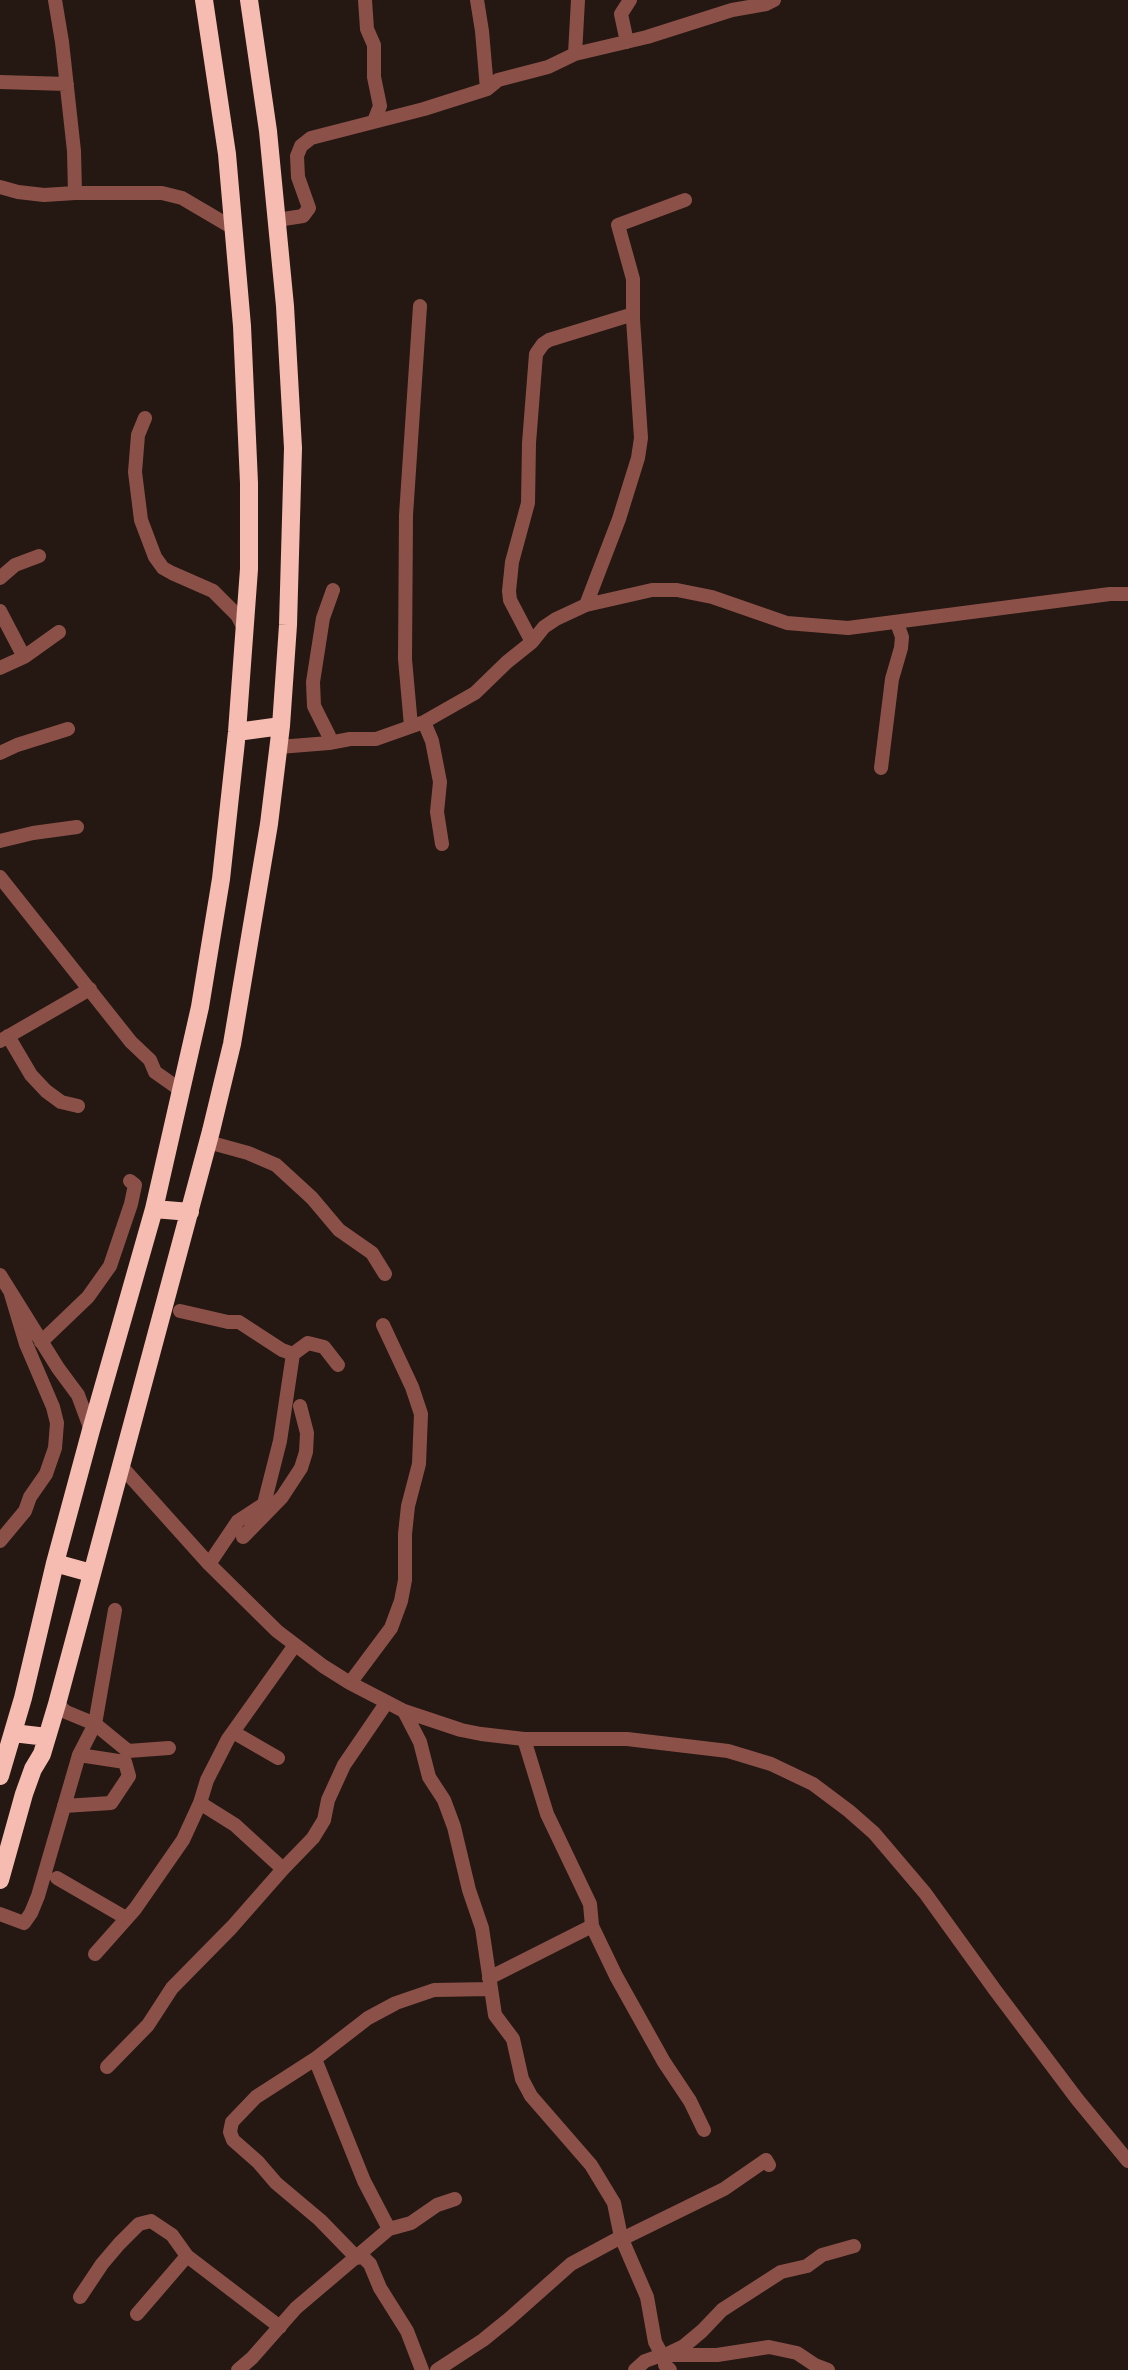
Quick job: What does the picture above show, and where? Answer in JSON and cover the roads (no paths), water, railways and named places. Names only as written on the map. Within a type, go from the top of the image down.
[{"type":"highway","points":[[0,1776],[13,1734],[55,1563],[91,1430],[154,1209],[200,1007],[221,879],[237,732],[246,605],[249,483],[242,326],[227,154],[204,0]]},
{"type":"highway","points":[[0,1880],[24,1794],[33,1769],[42,1754],[57,1704],[190,1212],[232,1044],[262,878],[281,726],[290,591],[293,448],[285,306],[277,220],[268,131],[249,0]]},
{"type":"highway","points":[[237,732],[281,726]]},
{"type":"highway","points":[[154,1209],[190,1212]]},
{"type":"highway","points":[[55,1563],[91,1573]]},
{"type":"highway","points":[[13,1734],[47,1737]]},
{"type":"street","points":[[55,0],[74,151],[75,193]]},
{"type":"street","points":[[365,0],[367,29],[374,45],[374,77],[380,106],[374,121]]},
{"type":"street","points":[[477,0],[487,89]]},
{"type":"street","points":[[575,54],[578,0]]},
{"type":"street","points":[[627,42],[621,14],[630,0]]},
{"type":"street","points":[[277,220],[303,216],[309,208],[298,177],[297,156],[302,146],[311,138],[407,114],[487,89],[498,80],[548,66],[575,54],[674,30],[732,10],[770,1]]},
{"type":"street","points":[[0,82],[67,84]]},
{"type":"street","points":[[0,187],[44,195],[75,193],[172,195],[182,198],[233,228]]},
{"type":"street","points":[[586,605],[619,519],[640,447],[642,427],[633,319],[633,279],[618,225],[685,200]]},
{"type":"street","points":[[420,306],[414,360],[412,444],[406,503],[405,659],[418,724],[432,741],[440,782],[437,812],[442,844]]},
{"type":"street","points":[[532,642],[510,600],[509,591],[512,562],[528,503],[529,442],[536,354],[549,340],[627,316],[633,319]]},
{"type":"street","points":[[145,418],[138,435],[135,472],[141,520],[148,541],[163,568],[213,591],[237,615],[244,630]]},
{"type":"street","points":[[0,578],[15,565],[39,556]]},
{"type":"street","points":[[279,747],[384,737],[418,724],[475,693],[532,642],[544,627],[556,619],[586,605],[652,590],[671,589],[712,597],[787,623],[848,628],[1110,594],[1128,594]]},
{"type":"street","points":[[329,743],[329,736],[314,706],[313,682],[323,618],[333,590]]},
{"type":"street","points":[[228,604],[246,605]]},
{"type":"street","points":[[0,611],[24,657]]},
{"type":"street","points":[[882,768],[892,679],[901,648],[902,637],[897,623]]},
{"type":"street","points":[[0,668],[24,657],[59,632]]},
{"type":"street","points":[[0,753],[17,745],[68,729]]},
{"type":"street","points":[[0,841],[33,833],[77,827]]},
{"type":"street","points":[[0,877],[131,1042],[150,1059],[155,1072],[182,1091]]},
{"type":"street","points":[[78,1106],[61,1102],[46,1091],[2,1039],[90,989]]},
{"type":"street","points":[[208,1142],[248,1153],[276,1165],[312,1198],[339,1230],[372,1253],[385,1274]]},
{"type":"street","points":[[41,1342],[88,1297],[110,1266],[131,1204],[135,1185],[130,1180]]},
{"type":"street","points":[[5,1287],[78,1395],[91,1430]]},
{"type":"street","points":[[0,1548],[33,1510],[55,1448],[55,1415],[5,1287]]},
{"type":"street","points":[[180,1311],[228,1323],[239,1322],[282,1350],[293,1354]]},
{"type":"street","points":[[350,1683],[391,1628],[401,1601],[405,1580],[405,1534],[408,1506],[419,1464],[421,1414],[412,1387],[383,1325]]},
{"type":"street","points":[[209,1564],[218,1554],[238,1521],[264,1504],[280,1441],[293,1354],[309,1343],[324,1347],[338,1365]]},
{"type":"street","points":[[78,1395],[99,1403]]},
{"type":"street","points":[[243,1537],[282,1497],[301,1468],[306,1452],[307,1433],[300,1406]]},
{"type":"street","points":[[0,1541],[25,1511],[49,1466],[49,1444]]},
{"type":"street","points":[[121,1466],[209,1564],[261,1617],[323,1666],[404,1711],[461,1730],[524,1739],[627,1739],[670,1743],[747,1756],[791,1772],[813,1784],[849,1810],[874,1833],[925,1893],[994,1990],[1128,2162]]},
{"type":"street","points":[[0,1914],[24,1923],[31,1913],[79,1755],[95,1724],[115,1611]]},
{"type":"street","points":[[95,1954],[135,1909],[183,1840],[200,1803],[207,1780],[233,1732],[295,1645]]},
{"type":"street","points":[[107,2067],[148,2025],[172,1988],[232,1927],[313,1838],[324,1820],[328,1800],[344,1766],[387,1702]]},
{"type":"street","points":[[57,1704],[66,1712],[95,1724],[128,1750],[169,1748]]},
{"type":"street","points":[[404,1711],[420,1742],[429,1777],[444,1800],[454,1827],[469,1890],[482,1928],[495,2015],[513,2039],[522,2079],[531,2096],[572,2141],[601,2179],[614,2203],[622,2238],[647,2297],[655,2342],[664,2355],[664,2365],[670,2370]]},
{"type":"street","points":[[233,1732],[278,1758]]},
{"type":"street","points":[[524,1739],[547,1814],[590,1904],[592,1926],[616,1976],[664,2062],[690,2101],[704,2130]]},
{"type":"street","points":[[64,1806],[111,1803],[129,1776],[125,1762],[79,1755]]},
{"type":"street","points":[[200,1803],[235,1825],[283,1869]]},
{"type":"street","points":[[57,1878],[126,1918]]},
{"type":"street","points":[[422,2370],[407,2331],[380,2288],[369,2264],[276,2183],[234,2140],[230,2132],[232,2122],[256,2097],[315,2059],[368,2018],[396,2003],[435,1990],[490,1983],[592,1926]]},
{"type":"street","points":[[315,2059],[364,2181],[389,2229]]},
{"type":"street","points":[[437,2370],[483,2340],[571,2264],[724,2189],[766,2160],[769,2166]]},
{"type":"street","points":[[238,2370],[317,2289],[359,2257],[389,2229],[411,2223],[437,2205],[455,2199]]},
{"type":"street","points":[[80,2297],[102,2264],[143,2221],[154,2222],[172,2235],[187,2256],[280,2327]]},
{"type":"street","points":[[635,2370],[645,2361],[684,2346],[722,2310],[781,2272],[807,2266],[822,2255],[854,2246]]},
{"type":"street","points":[[137,2314],[187,2256]]},
{"type":"street","points":[[664,2355],[717,2355],[769,2347],[798,2353],[815,2365],[828,2370]]}]
